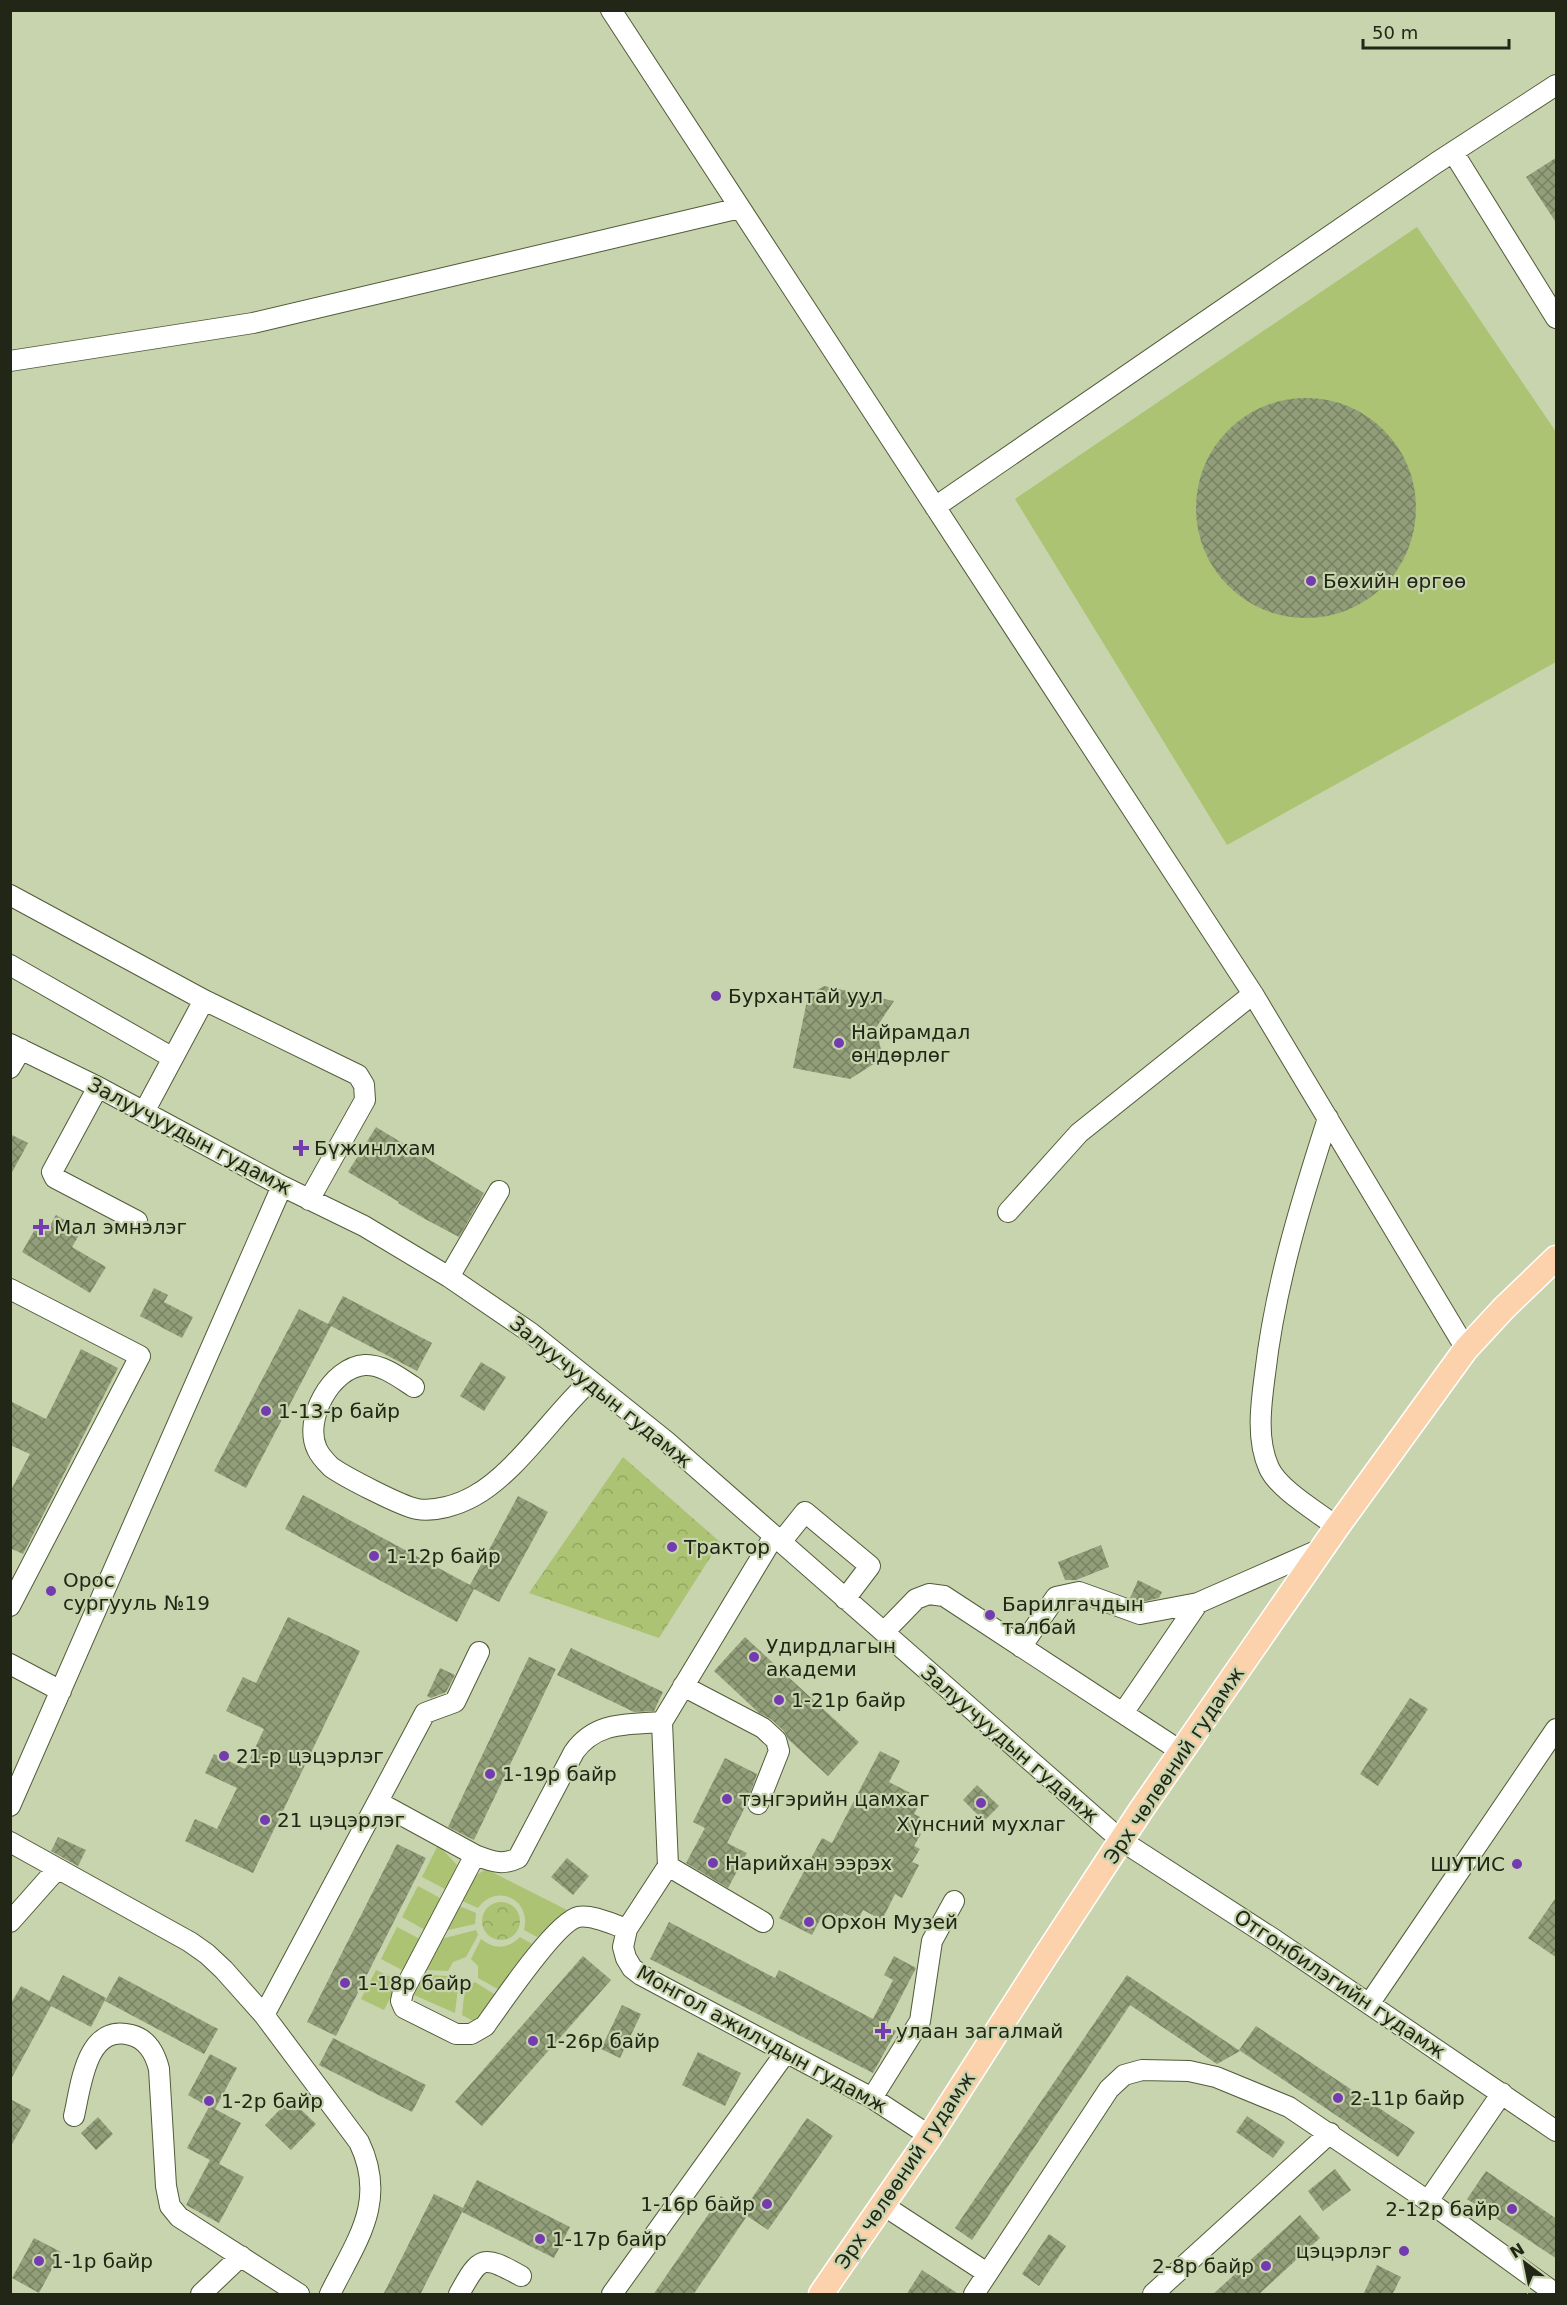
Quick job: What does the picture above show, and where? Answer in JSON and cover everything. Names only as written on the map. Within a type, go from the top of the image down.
[{"type":"main road","name":"Эрх чөлөөний гудамж","points":[[821,2295],[930,2136],[1122,1841],[1337,1527],[1466,1349],[1504,1308],[1557,1258]]},
{"type":"street","points":[[611,10],[1253,993],[1466,1349]]},
{"type":"street","points":[[935,507],[1453,152],[1557,85]]},
{"type":"street","points":[[1453,152],[1557,318]]},
{"type":"street","points":[[10,361],[253,323],[741,208]]},
{"type":"street","points":[[10,894],[204,1000],[358,1075],[364,1085],[365,1100],[309,1200]]},
{"type":"street","points":[[10,965],[173,1058]]},
{"type":"street","points":[[1008,1212],[1079,1133],[1253,993]]},
{"type":"street","points":[[144,1112],[204,1000]]},
{"type":"street","points":[[10,1068],[16,1046]]},
{"type":"street","name":"Залуучуудын гудамж","points":[[16,1046],[98,1087],[309,1200],[364,1226],[449,1277],[531,1333],[666,1441],[1122,1841]]},
{"type":"street","points":[[98,1087],[52,1172],[55,1178],[137,1221]]},
{"type":"street","points":[[1328,1118],[1305,1188],[1270,1329],[1261,1403],[1262,1449],[1270,1470],[1282,1484],[1337,1527]]},
{"type":"street","points":[[10,1806],[282,1186]]},
{"type":"street","points":[[449,1277],[499,1191]]},
{"type":"street","points":[[10,1289],[140,1356],[10,1605]]},
{"type":"street","points":[[414,1387],[373,1365],[347,1369],[332,1382],[326,1391],[318,1411],[314,1440],[317,1450],[332,1467],[404,1506],[419,1510],[437,1509],[473,1497],[492,1485],[569,1400],[590,1381]]},
{"type":"street","points":[[475,1855],[403,1992],[401,2001],[404,2008],[456,2034],[471,2034],[485,2026],[546,1946],[567,1923],[577,1917],[587,1917],[627,1929],[668,1866],[662,1722],[777,1539],[805,1512],[870,1566],[845,1599]]},
{"type":"street","points":[[1021,1647],[1056,1597],[1079,1592],[1140,1614],[1198,1603],[1323,1548]]},
{"type":"street","points":[[884,1632],[916,1599],[929,1594],[944,1596],[1182,1752]]},
{"type":"street","points":[[1123,1713],[1198,1603]]},
{"type":"street","points":[[264,2015],[424,1713],[455,1702],[479,1652]]},
{"type":"street","points":[[10,1664],[61,1691]]},
{"type":"street","points":[[683,1686],[764,1728],[776,1740],[779,1751],[758,1804]]},
{"type":"street","points":[[378,1802],[475,1855],[496,1863],[508,1863],[518,1858],[582,1741],[598,1731],[617,1725],[662,1722]]},
{"type":"street","points":[[1369,2004],[1557,1729]]},
{"type":"street","name":"Отгонбилэгийн гудамж","points":[[1122,1841],[1275,1940],[1557,2131]]},
{"type":"street","points":[[10,1842],[190,1942],[207,1954],[264,2015],[359,2142],[366,2157],[370,2178],[371,2197],[368,2218],[330,2295]]},
{"type":"street","points":[[668,1866],[763,1922]]},
{"type":"street","points":[[10,1922],[57,1869]]},
{"type":"street","points":[[872,2098],[920,2021],[932,1941],[954,1901]]},
{"type":"street","name":"Монгол ажилчдын гудамж","points":[[627,1929],[623,1947],[632,1968],[872,2098],[930,2136]]},
{"type":"street","points":[[74,2116],[88,2059],[95,2046],[104,2038],[116,2034],[128,2034],[141,2038],[156,2057],[159,2069],[166,2186],[170,2206],[179,2217],[298,2295]]},
{"type":"street","points":[[612,2295],[786,2052]]},
{"type":"street","points":[[974,2295],[1109,2089],[1124,2075],[1142,2070],[1189,2071],[1216,2077],[1289,2107],[1428,2201],[1532,2288],[1557,2294]]},
{"type":"street","points":[[1428,2201],[1502,2093]]},
{"type":"street","points":[[1153,2295],[1330,2133]]},
{"type":"street","points":[[883,2205],[987,2273]]},
{"type":"street","points":[[201,2295],[241,2256]]},
{"type":"street","points":[[459,2295],[473,2269],[483,2261],[496,2262],[521,2276]]},
{"type":"green space","name":"Бөхийн өргөө","points":[[1417,227],[1556,432],[1556,662],[1227,845],[1015,499]]},
{"type":"green space","points":[[623,1457],[720,1542],[659,1638],[529,1593]]},
{"type":"green space","points":[[438,1845],[457,1865],[445,1889],[422,1877]]},
{"type":"green space","points":[[486,1869],[567,1910],[537,1937],[524,1930],[523,1910],[511,1898],[494,1896],[485,1900],[478,1908],[460,1900],[472,1878]]},
{"type":"green space","points":[[418,1886],[440,1898],[425,1930],[402,1917]]},
{"type":"green space","points":[[501,1902],[508,1903],[514,1908],[519,1914],[519,1928],[514,1934],[508,1939],[501,1940],[494,1939],[488,1934],[483,1928],[482,1921],[483,1914],[488,1908],[494,1903]]},
{"type":"green space","points":[[457,1905],[476,1913],[475,1924],[444,1931]]},
{"type":"green space","points":[[397,1927],[420,1939],[404,1971],[381,1959]]},
{"type":"green space","points":[[476,1930],[478,1935],[466,1957],[453,1962],[448,1971],[426,1970],[441,1939]]},
{"type":"green space","points":[[520,1937],[532,1944],[498,1989],[478,1978],[478,1966],[471,1959],[481,1939],[491,1945],[501,1947],[511,1944]]},
{"type":"green space","points":[[376,1970],[399,1981],[384,2010],[361,1999]]},
{"type":"green space","points":[[424,1975],[449,1976],[458,1987],[455,2013],[414,1995]]},
{"type":"green space","points":[[475,1982],[494,1994],[475,2022],[462,2015],[465,1988]]},
{"type":"building","points":[[1557,157],[1557,224],[1526,177]]},
{"type":"building","points":[[1295,398],[1317,398],[1348,406],[1367,416],[1384,430],[1398,447],[1408,466],[1414,486],[1416,508],[1414,530],[1408,550],[1398,569],[1384,586],[1367,600],[1338,614],[1317,618],[1295,618],[1274,614],[1254,605],[1236,593],[1221,578],[1200,540],[1196,519],[1196,497],[1200,476],[1209,456],[1221,438],[1236,423],[1274,402]]},
{"type":"building","name":"Найрамдал өндөрлөг","points":[[824,986],[894,1001],[876,1028],[883,1058],[850,1079],[793,1068],[808,996]]},
{"type":"building","points":[[376,1127],[484,1193],[459,1237],[348,1172]]},
{"type":"building","points":[[10,1134],[28,1143],[10,1176]]},
{"type":"building","points":[[56,1215],[82,1230],[72,1247],[106,1267],[90,1293],[22,1252],[38,1224],[48,1229]]},
{"type":"building","points":[[154,1288],[168,1295],[164,1302],[193,1317],[182,1338],[140,1316]]},
{"type":"building","name":"1-13-р байр","points":[[343,1296],[432,1343],[417,1371],[331,1326],[246,1488],[214,1471],[299,1309],[328,1324]]},
{"type":"building","points":[[81,1349],[118,1368],[23,1554],[10,1548],[10,1492],[30,1454],[10,1445],[10,1401],[46,1419]]},
{"type":"building","points":[[481,1362],[506,1377],[484,1411],[460,1396]]},
{"type":"building","name":"1-12р байр","points":[[303,1495],[470,1585],[518,1496],[548,1512],[499,1602],[474,1589],[457,1622],[285,1529]]},
{"type":"building","points":[[1101,1545],[1109,1567],[1076,1580],[1065,1580],[1058,1562]]},
{"type":"building","points":[[1138,1580],[1162,1592],[1159,1598],[1141,1602],[1130,1598]]},
{"type":"building","name":"21-р цэцэрлэг","points":[[288,1617],[360,1651],[253,1873],[185,1841],[195,1819],[217,1829],[237,1788],[205,1773],[214,1754],[245,1769],[264,1729],[226,1711],[243,1677],[256,1683]]},
{"type":"building","name":"1-21р байр","points":[[745,1637],[859,1742],[828,1776],[788,1739],[784,1731],[771,1719],[759,1713],[714,1671]]},
{"type":"building","points":[[571,1648],[663,1692],[654,1711],[634,1712],[557,1675]]},
{"type":"building","name":"1-19р байр","points":[[529,1657],[556,1669],[474,1840],[448,1827]]},
{"type":"building","points":[[440,1668],[455,1675],[446,1692],[431,1698],[427,1696]]},
{"type":"building","points":[[1410,1698],[1428,1709],[1378,1786],[1360,1774]]},
{"type":"building","points":[[880,1751],[900,1761],[889,1782],[922,1799],[914,1814],[920,1817],[913,1830],[921,1834],[914,1846],[920,1849],[912,1862],[919,1865],[902,1898],[895,1894],[882,1920],[863,1910],[858,1920],[844,1913],[839,1923],[823,1914],[812,1935],[779,1918],[822,1838],[832,1843]]},
{"type":"building","points":[[725,1758],[757,1774],[746,1805],[727,1843],[747,1853],[728,1888],[686,1863],[705,1828],[693,1822]]},
{"type":"building","name":"Хүнсний мухлаг","points":[[977,1785],[999,1806],[984,1821],[963,1800]]},
{"type":"building","points":[[58,1837],[86,1850],[78,1866],[51,1851]]},
{"type":"building","name":"1-18р байр","points":[[397,1844],[426,1858],[336,2036],[307,2022]]},
{"type":"building","points":[[567,1858],[589,1876],[573,1895],[551,1877]]},
{"type":"building","points":[[1557,1896],[1557,1958],[1528,1938]]},
{"type":"building","points":[[669,1922],[775,1978],[779,1970],[873,2019],[893,1980],[884,1975],[894,1956],[916,1968],[886,2026],[896,2031],[873,2073],[650,1959]]},
{"type":"building","name":"1-26р байр","points":[[583,1956],[611,1980],[482,2126],[455,2102]]},
{"type":"building","points":[[63,1975],[106,1998],[91,2027],[51,2006],[10,2081],[10,2005],[21,1986],[49,2001]]},
{"type":"building","name":"2-11р байр","points":[[1127,1975],[1240,2051],[1217,2064],[1130,2005],[972,2240],[955,2228]]},
{"type":"building","points":[[119,1976],[218,2029],[204,2054],[105,2001]]},
{"type":"building","points":[[622,2005],[641,2014],[620,2058],[601,2049]]},
{"type":"building","points":[[1256,2026],[1415,2132],[1398,2157],[1239,2050]]},
{"type":"building","points":[[333,2038],[426,2085],[412,2112],[319,2065]]},
{"type":"building","points":[[698,2052],[741,2073],[725,2106],[682,2085]]},
{"type":"building","points":[[210,2054],[237,2068],[215,2109],[241,2123],[219,2164],[244,2177],[219,2223],[186,2205],[210,2160],[187,2148],[209,2107],[188,2095]]},
{"type":"building","points":[[10,2099],[31,2110],[10,2148]]},
{"type":"building","points":[[290,2099],[316,2124],[291,2150],[265,2125]]},
{"type":"building","points":[[1247,2116],[1285,2142],[1273,2158],[1236,2132]]},
{"type":"building","points":[[98,2117],[113,2134],[96,2150],[81,2133]]},
{"type":"building","name":"1-16р байр","points":[[807,2118],[833,2136],[768,2230],[747,2216],[693,2295],[653,2295],[721,2196],[743,2211]]},
{"type":"building","points":[[1335,2169],[1351,2190],[1323,2211],[1308,2191]]},
{"type":"building","name":"2-12р байр","points":[[1486,2171],[1557,2219],[1557,2259],[1467,2199]]},
{"type":"building","name":"1-17р байр","points":[[477,2180],[570,2227],[554,2258],[462,2212],[420,2295],[383,2295],[434,2194],[463,2208]]},
{"type":"building","name":"2-8р байр","points":[[1300,2215],[1320,2238],[1258,2295],[1212,2295]]},
{"type":"building","points":[[1049,2234],[1066,2246],[1039,2286],[1022,2274]]},
{"type":"building","name":"1-1р байр","points":[[34,2238],[61,2252],[39,2293],[12,2278]]},
{"type":"building","points":[[1377,2265],[1401,2277],[1392,2295],[1363,2295]]},
{"type":"building","points":[[922,2270],[960,2295],[906,2295]]},
{"type":"place","name":"Бөхийн өргөө","points":[[1311,581]]},
{"type":"place","name":"Бурхантай уул","points":[[716,996]]},
{"type":"place","name":"Найрамдал өндөрлөг","points":[[839,1043]]},
{"type":"place","name":"Бүжинлхам","points":[[301,1148]]},
{"type":"place","name":"Мал эмнэлэг","points":[[41,1227]]},
{"type":"place","name":"1-13-р байр","points":[[266,1411]]},
{"type":"place","name":"Трактор","points":[[672,1547]]},
{"type":"place","name":"1-12р байр","points":[[374,1556]]},
{"type":"place","name":"Орос сургууль №19","points":[[51,1591]]},
{"type":"place","name":"Барилгачдын талбай","points":[[990,1615]]},
{"type":"place","name":"Удирдлагын академи","points":[[754,1657]]},
{"type":"place","name":"1-21р байр","points":[[779,1700]]},
{"type":"place","name":"21-р цэцэрлэг","points":[[224,1756]]},
{"type":"place","name":"1-19р байр","points":[[490,1774]]},
{"type":"place","name":"тэнгэрийн цамхаг","points":[[727,1799]]},
{"type":"place","name":"Хүнсний мухлаг","points":[[981,1803]]},
{"type":"place","name":"21 цэцэрлэг","points":[[265,1820]]},
{"type":"place","name":"Нарийхан ээрэх","points":[[713,1863]]},
{"type":"place","name":"ШУТИС","points":[[1517,1864]]},
{"type":"place","name":"Орхон Myзей","points":[[809,1922]]},
{"type":"place","name":"1-18р байр","points":[[345,1983]]},
{"type":"place","name":"улаан загалмай","points":[[883,2031]]},
{"type":"place","name":"1-26р байр","points":[[533,2041]]},
{"type":"place","name":"2-11р байр","points":[[1338,2098]]},
{"type":"place","name":"1-2р байр","points":[[209,2101]]},
{"type":"place","name":"1-16р байр","points":[[767,2204]]},
{"type":"place","name":"2-12р байр","points":[[1512,2209]]},
{"type":"place","name":"1-17р байр","points":[[540,2239]]},
{"type":"place","name":"цэцэрлэг","points":[[1404,2251]]},
{"type":"place","name":"1-1р байр","points":[[39,2261]]},
{"type":"place","name":"2-8р байр","points":[[1266,2266]]}]
